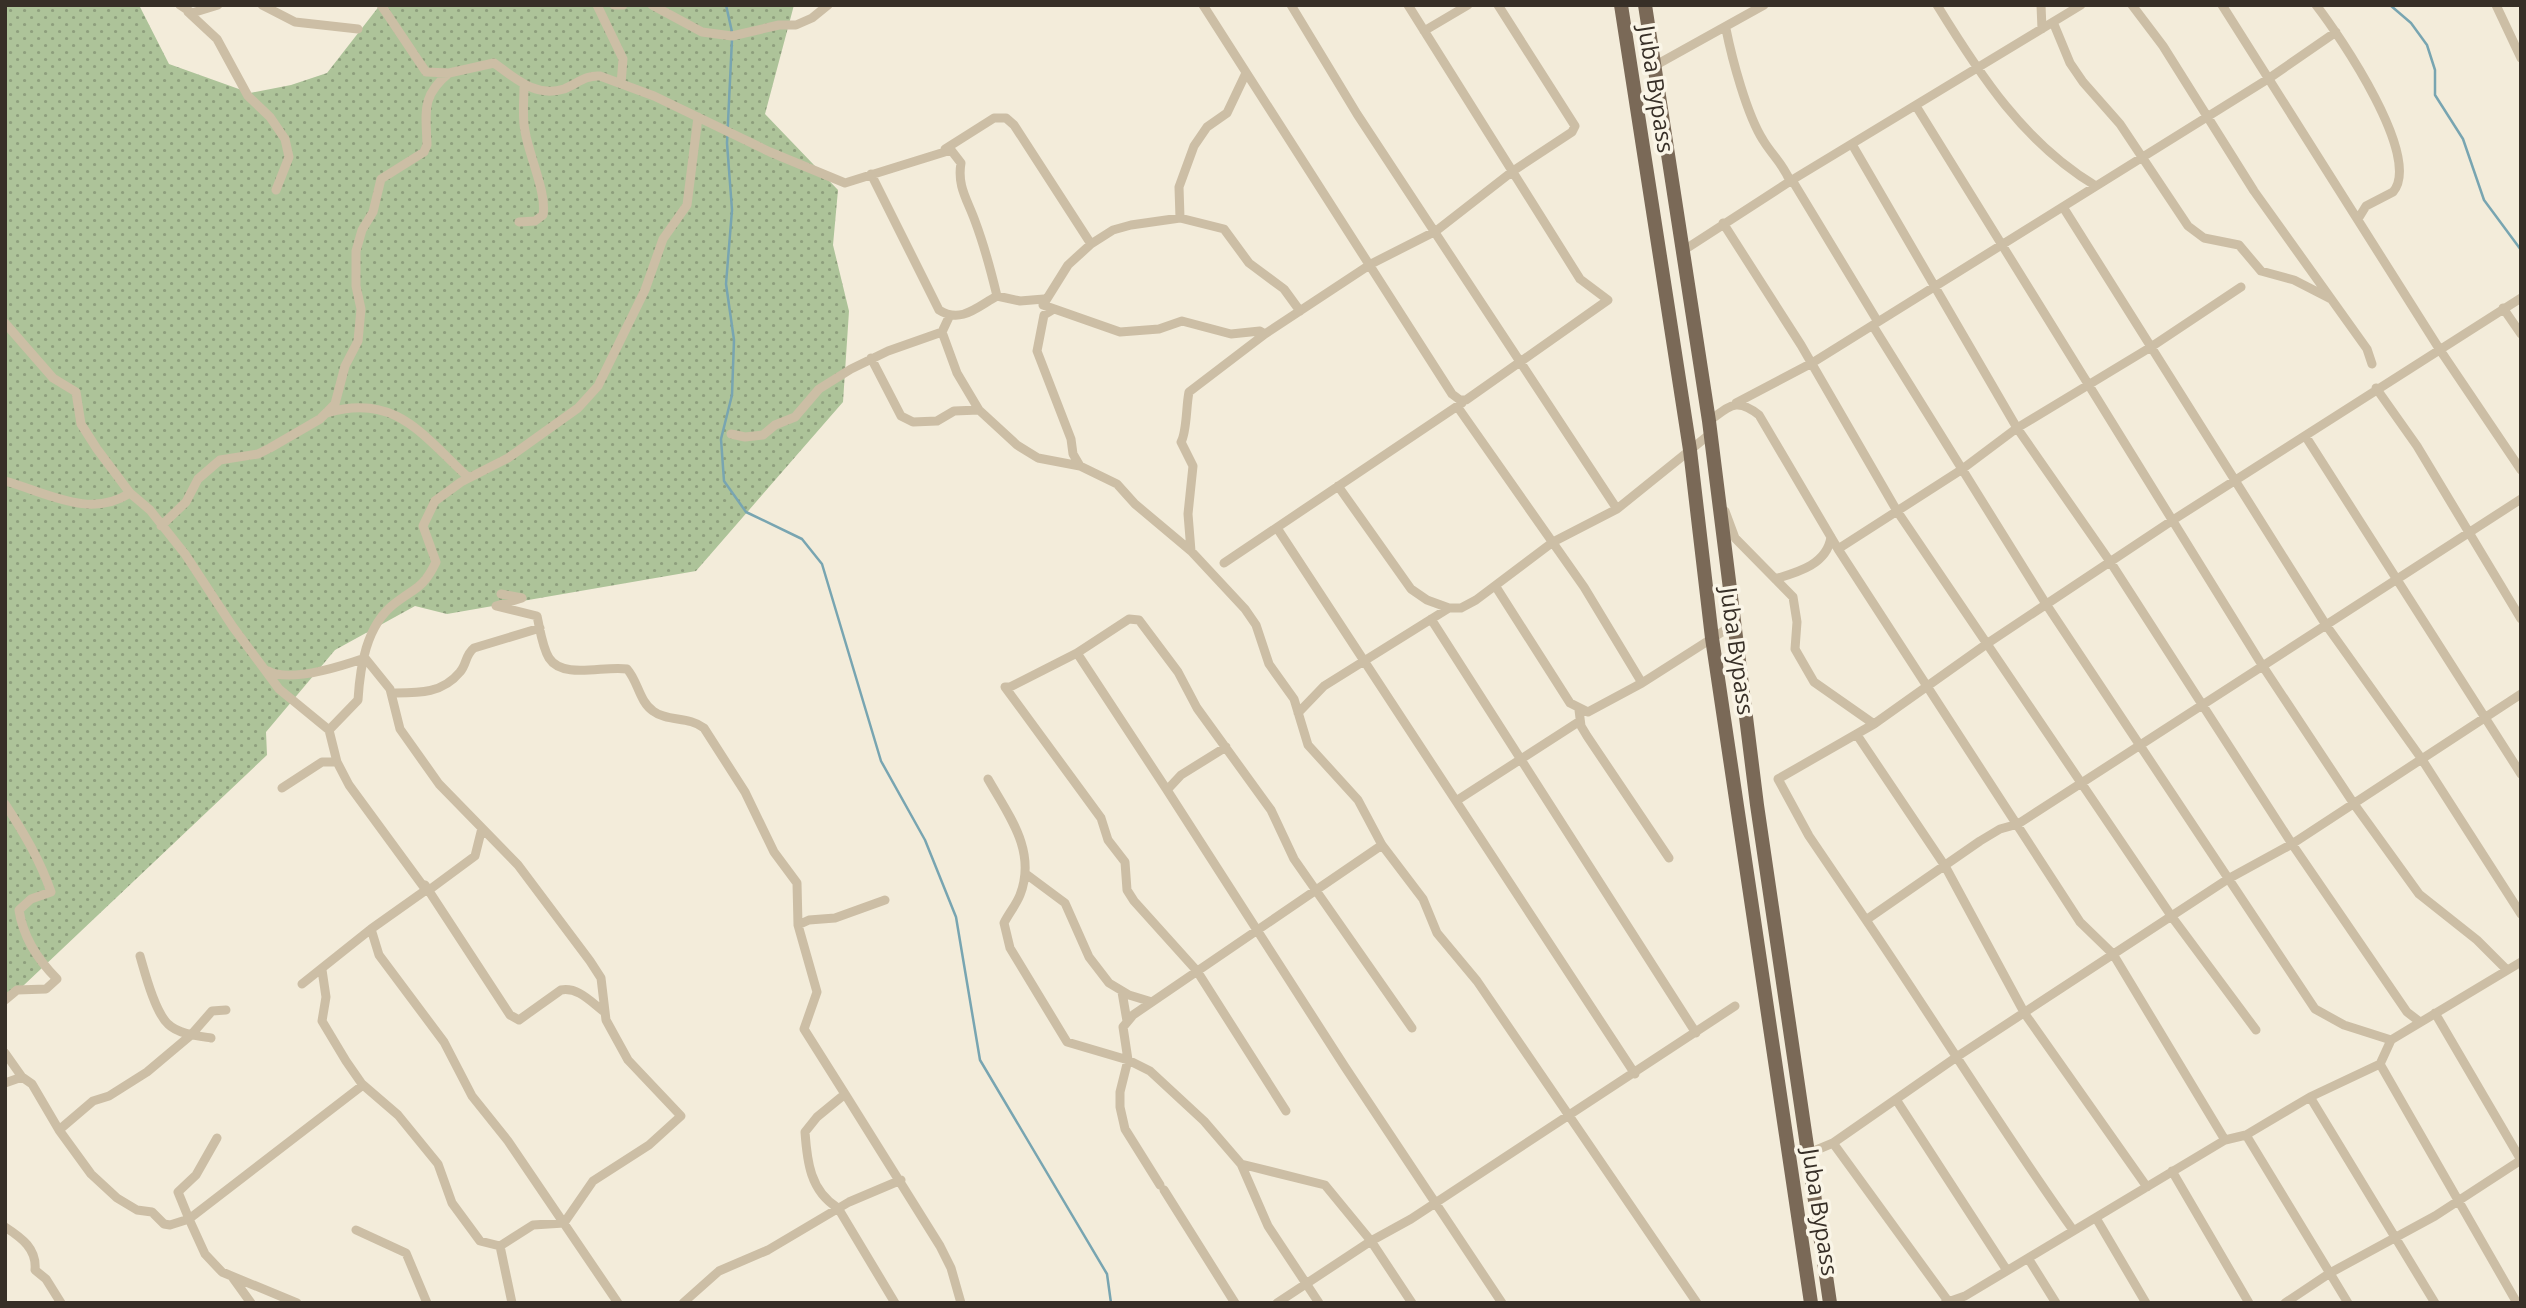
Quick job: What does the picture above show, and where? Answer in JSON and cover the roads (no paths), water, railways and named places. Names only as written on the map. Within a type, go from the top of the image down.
[{"type":"main road","name":"Juba Bypass","points":[[1621,5],[1690,450],[1712,638],[1811,1303]]},
{"type":"main road","name":"Juba Bypass","points":[[1645,5],[1710,427],[1732,625],[1830,1303]]},
{"type":"street","points":[[180,5],[217,39],[243,88],[270,117],[285,139],[289,158],[276,190]]},
{"type":"street","points":[[188,12],[218,5]]},
{"type":"street","points":[[262,5],[295,22],[358,29]]},
{"type":"street","points":[[380,5],[426,72],[449,73],[495,63],[524,87],[562,90],[592,75],[621,84],[845,183],[951,150],[961,163],[959,178],[964,200],[974,218],[997,296]]},
{"type":"street","points":[[597,5],[623,59],[621,84]]},
{"type":"street","points":[[614,5],[623,5]]},
{"type":"street","points":[[652,5],[702,32],[732,36],[779,25],[796,25],[812,19],[828,5]]},
{"type":"street","points":[[1203,5],[1452,394],[1460,400],[1466,400]]},
{"type":"street","points":[[1291,5],[1357,114],[1617,509]]},
{"type":"street","points":[[1224,563],[1466,400],[1608,300],[1580,279],[1408,5]]},
{"type":"street","points":[[1424,31],[1468,5]]},
{"type":"street","points":[[1191,551],[1188,514],[1193,466],[1181,442],[1185,436],[1184,416],[1189,392],[1265,334],[1371,264],[1436,231],[1513,171],[1559,142],[1575,126],[1498,5]]},
{"type":"street","points":[[1656,65],[1726,29],[1765,5]]},
{"type":"street","points":[[1937,5],[1976,69],[2024,130],[2096,186]]},
{"type":"street","points":[[2041,5],[2042,29]]},
{"type":"street","points":[[1681,252],[1791,181],[1853,146],[2081,5]]},
{"type":"street","points":[[2132,5],[2209,116],[2255,191],[2367,349],[2372,364]]},
{"type":"street","points":[[2222,5],[2440,350],[2521,470]]},
{"type":"street","points":[[2316,5],[2336,32],[2392,131],[2402,173],[2393,192],[2367,206],[2358,219]]},
{"type":"street","points":[[2496,5],[2521,58]]},
{"type":"street","points":[[2053,22],[2077,73],[2120,124],[2177,212],[2197,234],[2239,245],[2261,271],[2294,280],[2334,300]]},
{"type":"street","points":[[1726,29],[1731,56],[1763,139],[1779,159],[1961,470],[2046,604],[2315,1009],[2344,1026],[2391,1040]]},
{"type":"street","points":[[1338,486],[1411,589],[1427,600],[1449,608],[1461,608],[1496,587],[1553,542],[1617,509],[1690,450],[1734,404],[1812,363],[1876,324],[2268,79],[2336,32]]},
{"type":"street","points":[[161,526],[186,502],[198,479],[220,460],[258,454],[325,413],[335,404],[345,366],[358,341],[361,309],[356,286],[356,251],[362,230],[373,212],[381,179],[417,159],[424,152],[427,145],[427,97],[449,73]]},
{"type":"street","points":[[1180,218],[1179,187],[1194,146],[1207,127],[1227,113],[1246,73]]},
{"type":"street","points":[[519,222],[535,221],[543,215],[545,203],[524,127],[524,87]]},
{"type":"street","points":[[1916,106],[2262,665],[2354,804],[2420,894],[2477,940],[2507,970]]},
{"type":"street","points":[[329,730],[358,700],[373,628],[392,606],[426,583],[436,562],[423,526],[435,500],[469,478],[508,458],[578,408],[598,386],[645,290],[663,239],[687,205],[698,117]]},
{"type":"street","points":[[940,152],[995,118],[1006,118],[1014,125],[1091,244]]},
{"type":"street","points":[[1853,146],[2017,428],[2111,563],[2292,844],[2407,1012],[2420,1022]]},
{"type":"street","points":[[871,174],[939,310],[950,317],[961,317],[997,296],[1020,301],[1044,299]]},
{"type":"street","points":[[2063,207],[2326,625],[2421,758],[2521,914]]},
{"type":"street","points":[[1265,334],[1260,331],[1231,334],[1182,321],[1159,329],[1120,332],[1106,330],[1090,319],[1043,305],[1044,299],[1068,265],[1091,244],[1113,230],[1180,218],[1224,229],[1249,263],[1284,289],[1300,311]]},
{"type":"street","points":[[1723,223],[1812,363],[1897,511],[2172,917],[2256,1030]]},
{"type":"street","points":[[1838,550],[1961,470],[2017,428],[2151,347],[2241,287]]},
{"type":"street","points":[[2073,1230],[2014,1147],[1958,1056],[1809,836],[1778,779],[1874,724],[1987,643],[2173,520],[2306,437],[2376,388],[2521,298]]},
{"type":"street","points":[[2503,308],[2521,334]]},
{"type":"street","points":[[1054,309],[1044,316],[1037,351],[1071,439],[1073,454],[1080,466]]},
{"type":"street","points":[[731,434],[745,437],[763,435],[775,425],[795,417],[819,389],[871,358],[942,332],[950,317]]},
{"type":"street","points":[[5,324],[53,378],[76,392],[81,424],[130,493],[150,510],[186,554],[233,627],[279,689],[329,730],[338,762],[349,785],[426,890],[302,984]]},
{"type":"street","points":[[942,332],[957,373],[978,410],[1017,445],[1038,458],[1080,466],[1117,484],[1135,504],[1191,551],[1256,625],[1269,664],[1294,699],[1308,746],[1358,800],[1382,845],[1423,899],[1437,933],[1477,981],[1697,1303]]},
{"type":"street","points":[[871,358],[901,415],[913,422],[937,421],[954,411],[978,410]]},
{"type":"street","points":[[2376,388],[2469,531],[2521,619]]},
{"type":"street","points":[[1734,404],[1746,405],[1759,415],[1838,550],[2084,927],[2099,938],[2113,954],[2225,1140]]},
{"type":"street","points":[[325,413],[350,406],[383,408],[409,421],[469,478]]},
{"type":"street","points":[[1459,409],[1584,587],[1642,683]]},
{"type":"street","points":[[2306,437],[2521,774]]},
{"type":"street","points":[[5,481],[92,507],[116,502],[130,493]]},
{"type":"street","points":[[1719,496],[1735,538],[1787,589],[1796,605],[1796,649],[1800,662],[1814,682],[1874,724]]},
{"type":"street","points":[[1867,920],[2000,829],[2018,824],[2521,499]]},
{"type":"street","points":[[1277,528],[1635,1074]]},
{"type":"street","points":[[1775,579],[1799,572],[1820,560],[1829,550],[1831,537]]},
{"type":"street","points":[[1496,587],[1570,703],[1579,710],[1595,709],[1642,683],[1732,625]]},
{"type":"street","points":[[501,594],[522,598],[496,606],[537,616],[549,658],[557,666],[569,669],[627,669],[643,700],[656,714],[695,721],[704,728],[745,793],[774,852],[797,883],[798,925],[817,992],[804,1029],[901,1180],[947,1258],[961,1303]]},
{"type":"street","points":[[1298,713],[1313,694],[1449,608]]},
{"type":"street","points":[[1286,1111],[1197,971],[1134,901],[1127,890],[1125,862],[1108,840],[1101,818],[1005,687],[1021,682],[1077,653],[1129,619],[1139,620],[1178,672],[1197,708],[1271,810],[1294,859],[1412,1028]]},
{"type":"street","points":[[1431,619],[1696,1033]]},
{"type":"street","points":[[392,693],[421,693],[440,688],[461,671],[467,654],[474,648],[540,628]]},
{"type":"street","points":[[1077,653],[1502,1303]]},
{"type":"street","points":[[267,670],[275,675],[320,671],[365,657]]},
{"type":"street","points":[[365,657],[392,693],[395,719],[400,729],[439,784],[518,865],[590,961],[601,978],[603,1011],[628,1060],[681,1116],[649,1145],[593,1181],[564,1223]]},
{"type":"street","points":[[1808,1153],[1833,1143],[1958,1056],[2113,954],[2228,879],[2292,844],[2521,694]]},
{"type":"street","points":[[1579,710],[1580,721],[1669,858]]},
{"type":"street","points":[[1456,801],[1580,721]]},
{"type":"street","points":[[1857,734],[1945,866],[2025,1014],[2147,1186]]},
{"type":"street","points":[[1167,790],[1181,775],[1226,747]]},
{"type":"street","points":[[282,788],[322,762],[338,762]]},
{"type":"street","points":[[988,779],[1021,839],[1026,874],[1019,898],[1004,923],[1010,948],[1067,1042],[1128,1060],[1162,1080],[1204,1121],[1241,1164],[1268,1226],[1319,1303]]},
{"type":"street","points":[[349,785],[429,890],[510,1015],[519,1020],[561,990],[569,989],[581,993],[603,1011]]},
{"type":"street","points":[[5,804],[24,836],[34,847],[36,860],[51,892],[31,899],[19,910],[21,924],[36,955],[57,979],[46,989],[17,990],[5,1000]]},
{"type":"street","points":[[429,890],[475,856],[482,828]]},
{"type":"street","points":[[1235,1303],[1125,1129],[1119,1092],[1128,1060],[1122,1034],[1127,1021],[1152,1002],[1382,845]]},
{"type":"street","points":[[1026,874],[1065,903],[1089,957],[1109,983],[1152,1002]]},
{"type":"street","points":[[798,925],[810,920],[835,918],[885,900]]},
{"type":"street","points":[[372,929],[379,955],[444,1042],[472,1096],[508,1141],[618,1303]]},
{"type":"street","points":[[140,956],[148,984],[168,1024],[191,1035],[211,1038]]},
{"type":"street","points":[[1833,1143],[1947,1302],[1967,1299],[2006,1269],[2225,1140],[2246,1135],[2311,1097],[2380,1064],[2391,1040],[2521,962]]},
{"type":"street","points":[[322,970],[326,997],[322,1021],[363,1085],[398,1115],[438,1164],[452,1203],[480,1241],[500,1246],[533,1224],[564,1223]]},
{"type":"street","points":[[1121,990],[1127,1021]]},
{"type":"street","points":[[1277,1303],[1570,1117],[1735,1006]]},
{"type":"street","points":[[59,1130],[93,1101],[109,1096],[147,1073],[191,1035],[212,1011],[226,1010]]},
{"type":"street","points":[[2285,1303],[2330,1273],[2459,1200],[2521,1160],[2435,1013]]},
{"type":"street","points":[[5,1053],[22,1077],[32,1084],[59,1130],[91,1174],[117,1198],[137,1210],[152,1212],[164,1224],[170,1225],[189,1219],[363,1085]]},
{"type":"street","points":[[2380,1064],[2517,1303]]},
{"type":"street","points":[[5,1083],[22,1077]]},
{"type":"street","points":[[845,1094],[817,1117],[805,1132],[808,1170],[828,1202],[838,1208],[895,1303]]},
{"type":"street","points":[[2311,1097],[2435,1303]]},
{"type":"street","points":[[1897,1101],[2006,1269]]},
{"type":"street","points":[[2246,1135],[2348,1303]]},
{"type":"street","points":[[217,1138],[201,1168],[178,1192],[205,1254],[222,1272],[297,1303]]},
{"type":"street","points":[[1241,1164],[1325,1185],[1371,1241],[1412,1303]]},
{"type":"street","points":[[2172,1171],[2249,1303]]},
{"type":"street","points":[[687,1301],[719,1270],[768,1250],[838,1208],[901,1180]]},
{"type":"street","points":[[2096,1218],[2146,1303]]},
{"type":"street","points":[[5,1227],[24,1240],[36,1258],[35,1270],[46,1279],[61,1303]]},
{"type":"street","points":[[356,1230],[406,1253],[427,1303]]},
{"type":"street","points":[[500,1246],[512,1303]]},
{"type":"street","points":[[2028,1258],[2056,1303]]},
{"type":"street","points":[[232,1277],[251,1303]]},
{"type":"waterway","points":[[726,5],[732,32]]},
{"type":"waterway","points":[[2390,5],[2411,23],[2427,45],[2435,70],[2435,95],[2463,139],[2484,200],[2521,250]]},
{"type":"waterway","points":[[732,39],[727,143],[732,210],[726,284],[734,340],[732,395],[721,439],[724,481],[746,512],[802,539],[822,564],[881,761],[925,840],[956,917],[980,1060],[1107,1274],[1111,1303]]}]
